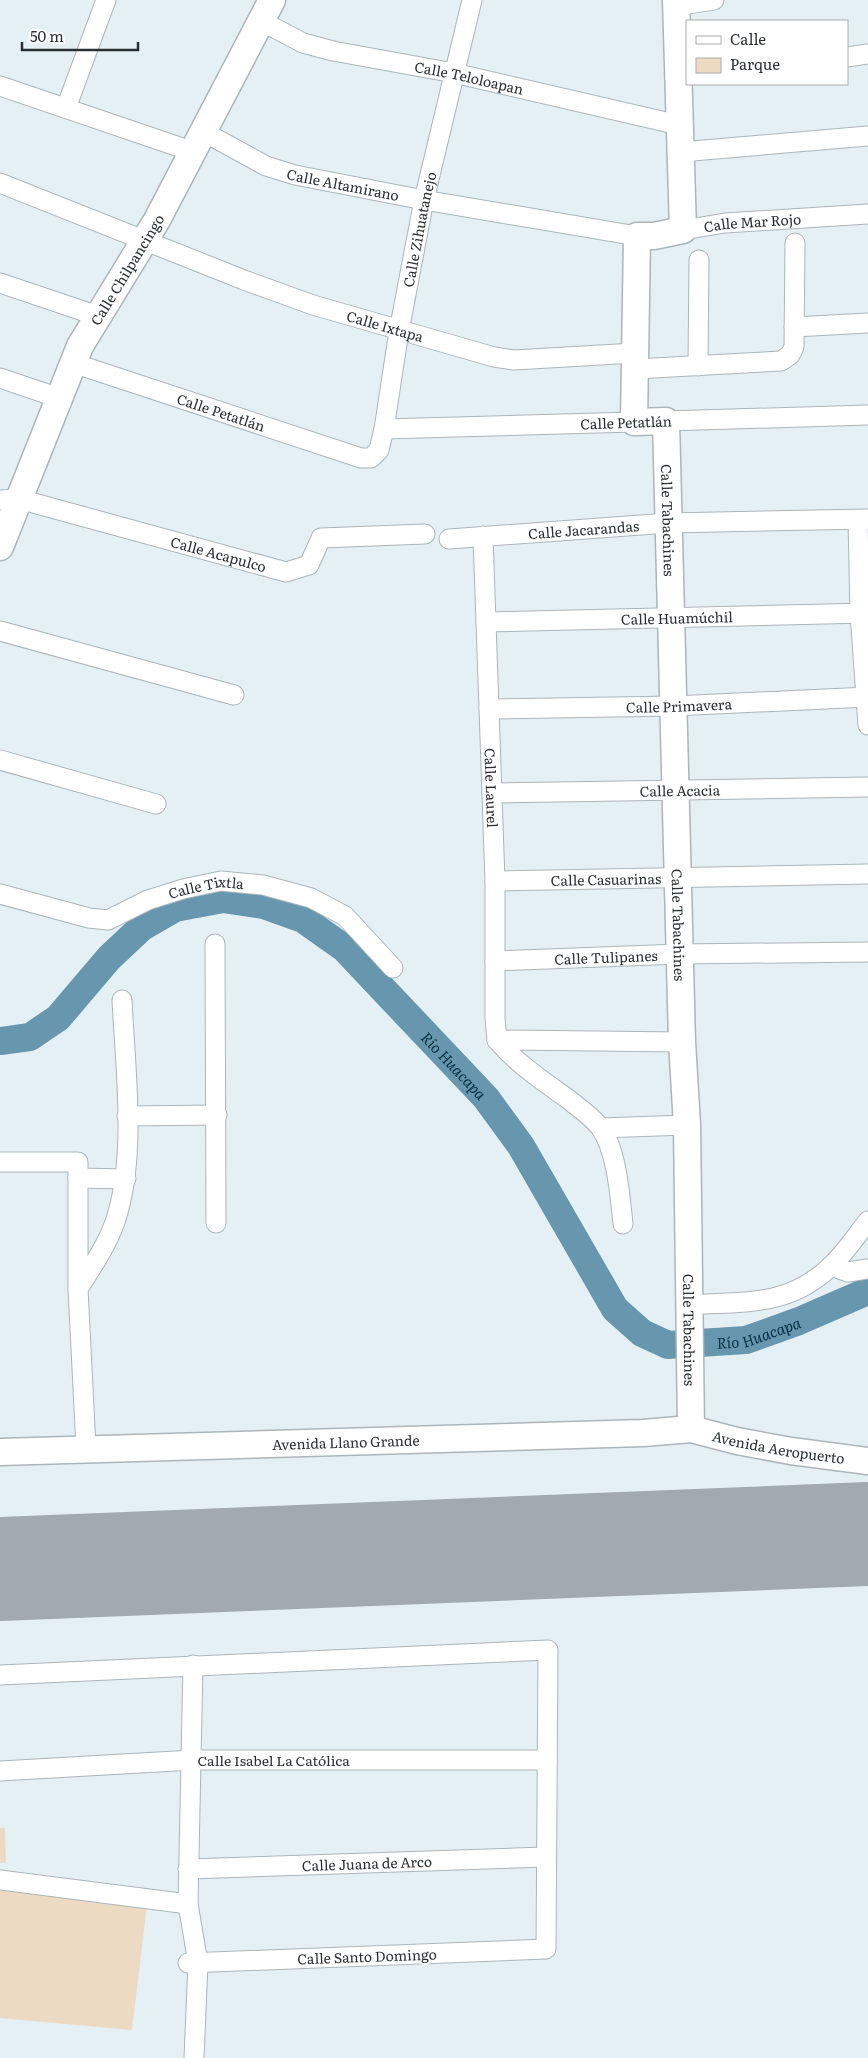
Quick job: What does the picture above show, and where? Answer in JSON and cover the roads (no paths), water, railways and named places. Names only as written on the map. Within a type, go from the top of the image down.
[{"type":"street","points":[[66,108],[106,0]]},
{"type":"street","name":"Calle Zihuatanejo","points":[[371,458],[379,450],[384,429],[399,331],[424,200],[472,0]]},
{"type":"street","points":[[683,230],[679,126],[682,78],[676,3],[714,0]]},
{"type":"street","name":"Calle Teloloapan","points":[[268,11],[303,43],[325,49],[454,73],[679,126]]},
{"type":"street","name":"Calle Chilpancingo","points":[[0,547],[10,499],[59,398],[80,346],[146,239],[268,11]]},
{"type":"street","points":[[848,57],[868,54]]},
{"type":"street","name":"Calle Altamirano","points":[[0,86],[66,108],[199,142],[296,175],[424,200],[637,236]]},
{"type":"street","points":[[681,152],[868,136]]},
{"type":"street","name":"Calle Ixtapa","points":[[0,183],[146,239],[252,283],[399,331],[494,357],[514,360],[635,361],[698,366],[781,361],[790,355],[794,347],[796,243]]},
{"type":"street","name":"Calle Mar Rojo","points":[[637,236],[654,236],[725,223],[868,214]]},
{"type":"street","points":[[634,422],[637,236]]},
{"type":"street","points":[[698,366],[699,260]]},
{"type":"street","points":[[0,283],[98,316]]},
{"type":"street","points":[[794,327],[868,322]]},
{"type":"street","name":"Calle Petatlán","points":[[73,363],[361,458],[371,458]]},
{"type":"street","points":[[0,378],[59,398]]},
{"type":"street","name":"Calle Petatlán","points":[[384,429],[868,415]]},
{"type":"street","name":"Calle Tabachines","points":[[666,421],[682,1042],[687,1125],[691,1428]]},
{"type":"street","name":"Calle Acapulco","points":[[10,499],[286,572],[309,565],[321,538],[425,534]]},
{"type":"street","points":[[863,520],[868,725]]},
{"type":"street","name":"Calle Jacarandas","points":[[449,539],[668,522],[863,520]]},
{"type":"street","name":"Calle Laurel","points":[[483,536],[495,880],[495,1018],[498,1040]]},
{"type":"street","name":"Calle Huamúchil","points":[[486,622],[864,613]]},
{"type":"street","points":[[0,631],[234,695]]},
{"type":"street","name":"Calle Primavera","points":[[489,710],[673,706],[867,697]]},
{"type":"street","points":[[0,760],[156,804]]},
{"type":"street","name":"Calle Acacia","points":[[492,793],[676,792],[868,787]]},
{"type":"street","name":"Calle Casuarinas","points":[[495,880],[678,879],[868,874]]},
{"type":"street","name":"Calle Tixtla","points":[[0,894],[89,918],[108,920],[148,900],[183,889],[221,881],[263,885],[311,898],[345,916],[394,968]]},
{"type":"street","points":[[215,944],[216,1223]]},
{"type":"street","name":"Calle Tulipanes","points":[[496,961],[680,954],[868,952]]},
{"type":"street","points":[[78,1289],[106,1242],[118,1213],[126,1179],[127,1116],[122,1000]]},
{"type":"street","points":[[498,1040],[682,1042]]},
{"type":"street","points":[[498,1040],[511,1057],[588,1115],[601,1128],[608,1144],[618,1182],[623,1224]]},
{"type":"street","points":[[127,1116],[217,1115]]},
{"type":"street","points":[[601,1128],[687,1125]]},
{"type":"street","points":[[0,1162],[78,1162],[78,1289],[86,1448]]},
{"type":"street","points":[[78,1178],[126,1179]]},
{"type":"street","points":[[689,1311],[774,1300],[804,1286],[832,1266],[868,1221]]},
{"type":"street","points":[[832,1266],[848,1272],[868,1269]]},
{"type":"street","name":"Avenida Llano Grande","points":[[0,1452],[86,1448],[623,1434],[691,1428]]},
{"type":"street","name":"Avenida Aeropuerto","points":[[691,1428],[773,1447],[868,1461]]},
{"type":"street","points":[[0,1675],[548,1650],[545,1857]]},
{"type":"street","points":[[193,1665],[193,1760],[188,1904],[194,1942],[194,2058]]},
{"type":"street","name":"Calle Isabel La Católica","points":[[0,1771],[193,1760],[547,1760]]},
{"type":"street","name":"Calle Juana de Arco","points":[[188,1869],[545,1857]]},
{"type":"street","name":"Calle Santo Domingo","points":[[193,1963],[546,1949],[545,1857]]},
{"type":"street","points":[[0,1880],[188,1904]]},
{"type":"street","points":[[181,2058],[184,1984],[193,1963]]},
{"type":"waterway","name":"Río Huacapa","points":[[0,1041],[30,1037],[58,1018],[109,958],[142,927],[175,908],[223,899],[264,905],[303,919],[344,948],[486,1098],[521,1146],[615,1309],[642,1333],[668,1345],[746,1340],[799,1321],[868,1291]]}]
